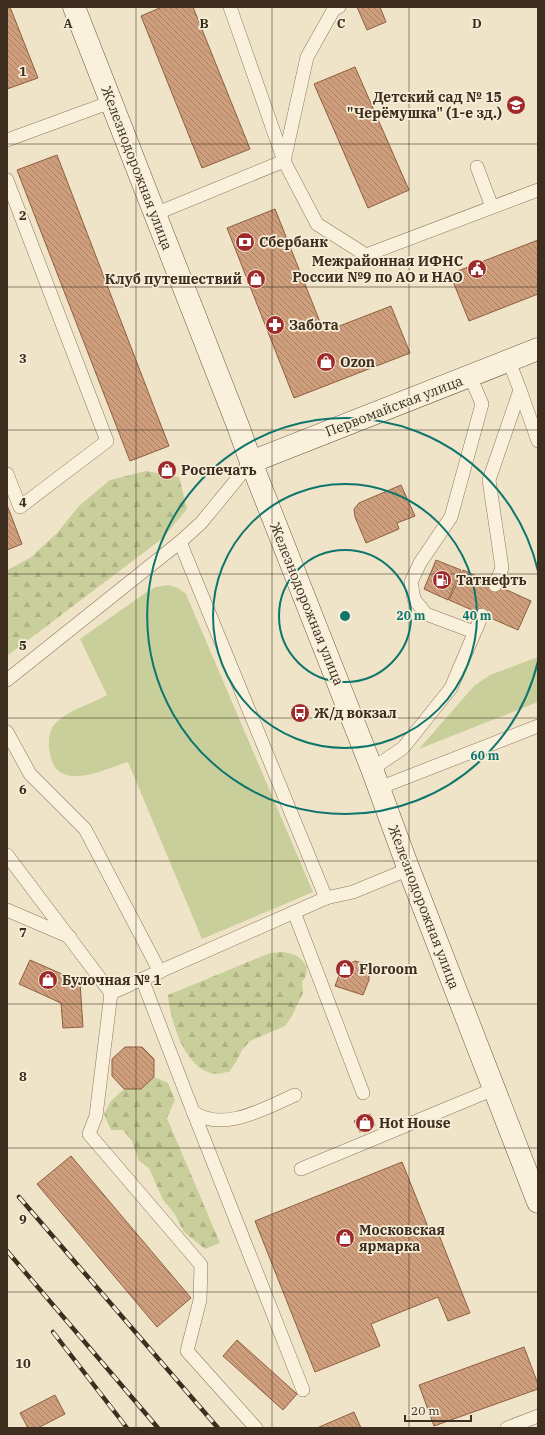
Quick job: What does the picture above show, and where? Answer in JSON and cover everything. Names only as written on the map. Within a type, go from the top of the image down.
[{"type":"main road","name":"Железнодорожная улица","points":[[74,7],[375,778],[494,1090],[536,1190]]},
{"type":"main road","name":"Первомайская улица","points":[[251,462],[538,349]]},
{"type":"lane","points":[[230,7],[284,161],[318,224],[366,255],[538,190]]},
{"type":"lane","points":[[284,161],[307,57],[334,9],[339,7]]},
{"type":"lane","points":[[7,140],[111,102]]},
{"type":"lane","points":[[154,214],[284,161]]},
{"type":"lane","points":[[477,167],[492,208]]},
{"type":"lane","points":[[7,180],[107,441],[20,507],[7,474]]},
{"type":"lane","points":[[509,361],[538,441]]},
{"type":"lane","points":[[470,376],[482,404],[451,517],[420,563],[411,582],[414,599],[426,614],[474,632]]},
{"type":"lane","points":[[495,585],[502,568],[489,480],[520,390]]},
{"type":"lane","points":[[7,680],[180,542],[201,523],[251,462]]},
{"type":"lane","points":[[180,542],[326,898]]},
{"type":"lane","points":[[375,778],[402,748],[451,688],[482,615]]},
{"type":"lane","points":[[375,778],[538,726]]},
{"type":"lane","points":[[7,732],[30,774],[85,829],[160,972]]},
{"type":"lane","points":[[7,855],[111,993],[96,1116],[89,1134],[201,1265],[200,1300],[187,1351],[256,1428]]},
{"type":"lane","points":[[111,993],[326,898],[353,892],[409,869]]},
{"type":"lane","points":[[7,910],[71,938]]},
{"type":"lane","points":[[294,912],[363,1092]]},
{"type":"lane","points":[[142,980],[303,1390]]},
{"type":"lane","points":[[301,1169],[494,1090]]},
{"type":"lane","points":[[193,1112],[201,1118],[220,1120],[241,1118],[295,1095]]},
{"type":"lane","points":[[508,1428],[538,1416]]},
{"type":"green space","points":[[146,471],[179,477],[187,509],[163,538],[7,656],[7,570],[30,558],[57,533],[80,505],[110,480]]},
{"type":"green space","points":[[168,585],[178,588],[186,594],[313,892],[202,939],[128,762],[83,776],[72,776],[62,773],[54,766],[49,747],[49,739],[54,725],[72,711],[107,695],[80,639],[148,591],[156,587]]},
{"type":"green space","points":[[538,657],[538,702],[419,749],[474,686],[490,675]]},
{"type":"green space","points":[[283,952],[297,956],[307,967],[306,976],[302,982],[303,993],[292,1016],[285,1026],[250,1041],[242,1050],[229,1072],[217,1074],[206,1071],[196,1065],[181,1043],[172,1017],[168,995],[270,953]]},
{"type":"green space","points":[[154,1077],[168,1083],[175,1100],[167,1118],[220,1243],[205,1249],[184,1232],[174,1213],[163,1200],[149,1168],[139,1161],[132,1141],[123,1130],[111,1130],[104,1114],[111,1101],[124,1089],[141,1089]]},
{"type":"building","points":[[7,7],[10,7],[38,78],[7,89]]},
{"type":"building","points":[[162,7],[193,7],[250,149],[202,168],[141,16]]},
{"type":"building","points":[[357,7],[380,7],[386,22],[367,30]]},
{"type":"building","points":[[355,67],[409,190],[368,208],[314,84]]},
{"type":"building","points":[[57,155],[169,446],[130,461],[17,170]]},
{"type":"building","points":[[275,209],[324,332],[391,306],[410,353],[294,398],[227,228]]},
{"type":"building","points":[[538,240],[538,294],[469,321],[450,274]]},
{"type":"building","points":[[401,485],[415,516],[397,523],[399,529],[366,543],[355,517],[354,509],[359,503]]},
{"type":"building","points":[[7,505],[22,544],[7,550]]},
{"type":"building","name":"Татнефть","points":[[436,560],[461,570],[448,600],[424,589]]},
{"type":"building","points":[[463,570],[531,601],[518,630],[449,600]]},
{"type":"building","points":[[30,960],[80,982],[83,1027],[63,1028],[61,1003],[19,984]]},
{"type":"building","points":[[355,961],[366,964],[369,972],[369,980],[363,995],[335,986],[341,970],[346,971],[349,964]]},
{"type":"building","points":[[125,1047],[142,1047],[154,1059],[154,1077],[141,1089],[124,1089],[112,1076],[112,1059]]},
{"type":"building","points":[[370,1114],[375,1125],[360,1132],[354,1121]]},
{"type":"building","points":[[71,1156],[191,1298],[157,1327],[37,1184]]},
{"type":"building","points":[[402,1162],[432,1237],[439,1235],[470,1313],[448,1321],[438,1297],[371,1324],[380,1346],[315,1372],[255,1221]]},
{"type":"building","points":[[237,1340],[297,1394],[283,1410],[223,1356]]},
{"type":"building","points":[[524,1347],[538,1384],[538,1389],[434,1426],[419,1385]]},
{"type":"building","points":[[55,1395],[65,1414],[38,1428],[28,1428],[20,1413]]},
{"type":"building","points":[[354,1412],[361,1428],[317,1428]]},
{"type":"railway","points":[[19,1197],[218,1428]]},
{"type":"railway","points":[[7,1251],[158,1428]]},
{"type":"railway","points":[[53,1332],[127,1428]]},
{"type":"place","name":"Детский сад № 15 \"Черёмушка\" (1-е зд.)","points":[[516,105]]},
{"type":"place","name":"Сбербанк","points":[[245,242]]},
{"type":"place","name":"Межрайонная ИФНС России №9 по АО и НАО","points":[[477,269]]},
{"type":"place","name":"Клуб путешествий","points":[[256,279]]},
{"type":"place","name":"Забота","points":[[275,325]]},
{"type":"place","name":"Ozon","points":[[326,362]]},
{"type":"place","name":"Роспечать","points":[[167,470]]},
{"type":"place","name":"Татнефть","points":[[442,580]]},
{"type":"place","name":"Ж/д вокзал","points":[[300,713]]},
{"type":"place","name":"Floroom","points":[[345,969]]},
{"type":"place","name":"Булочная № 1","points":[[48,980]]},
{"type":"place","name":"Hot House","points":[[365,1123]]},
{"type":"place","name":"Московская ярмарка","points":[[345,1238]]}]
